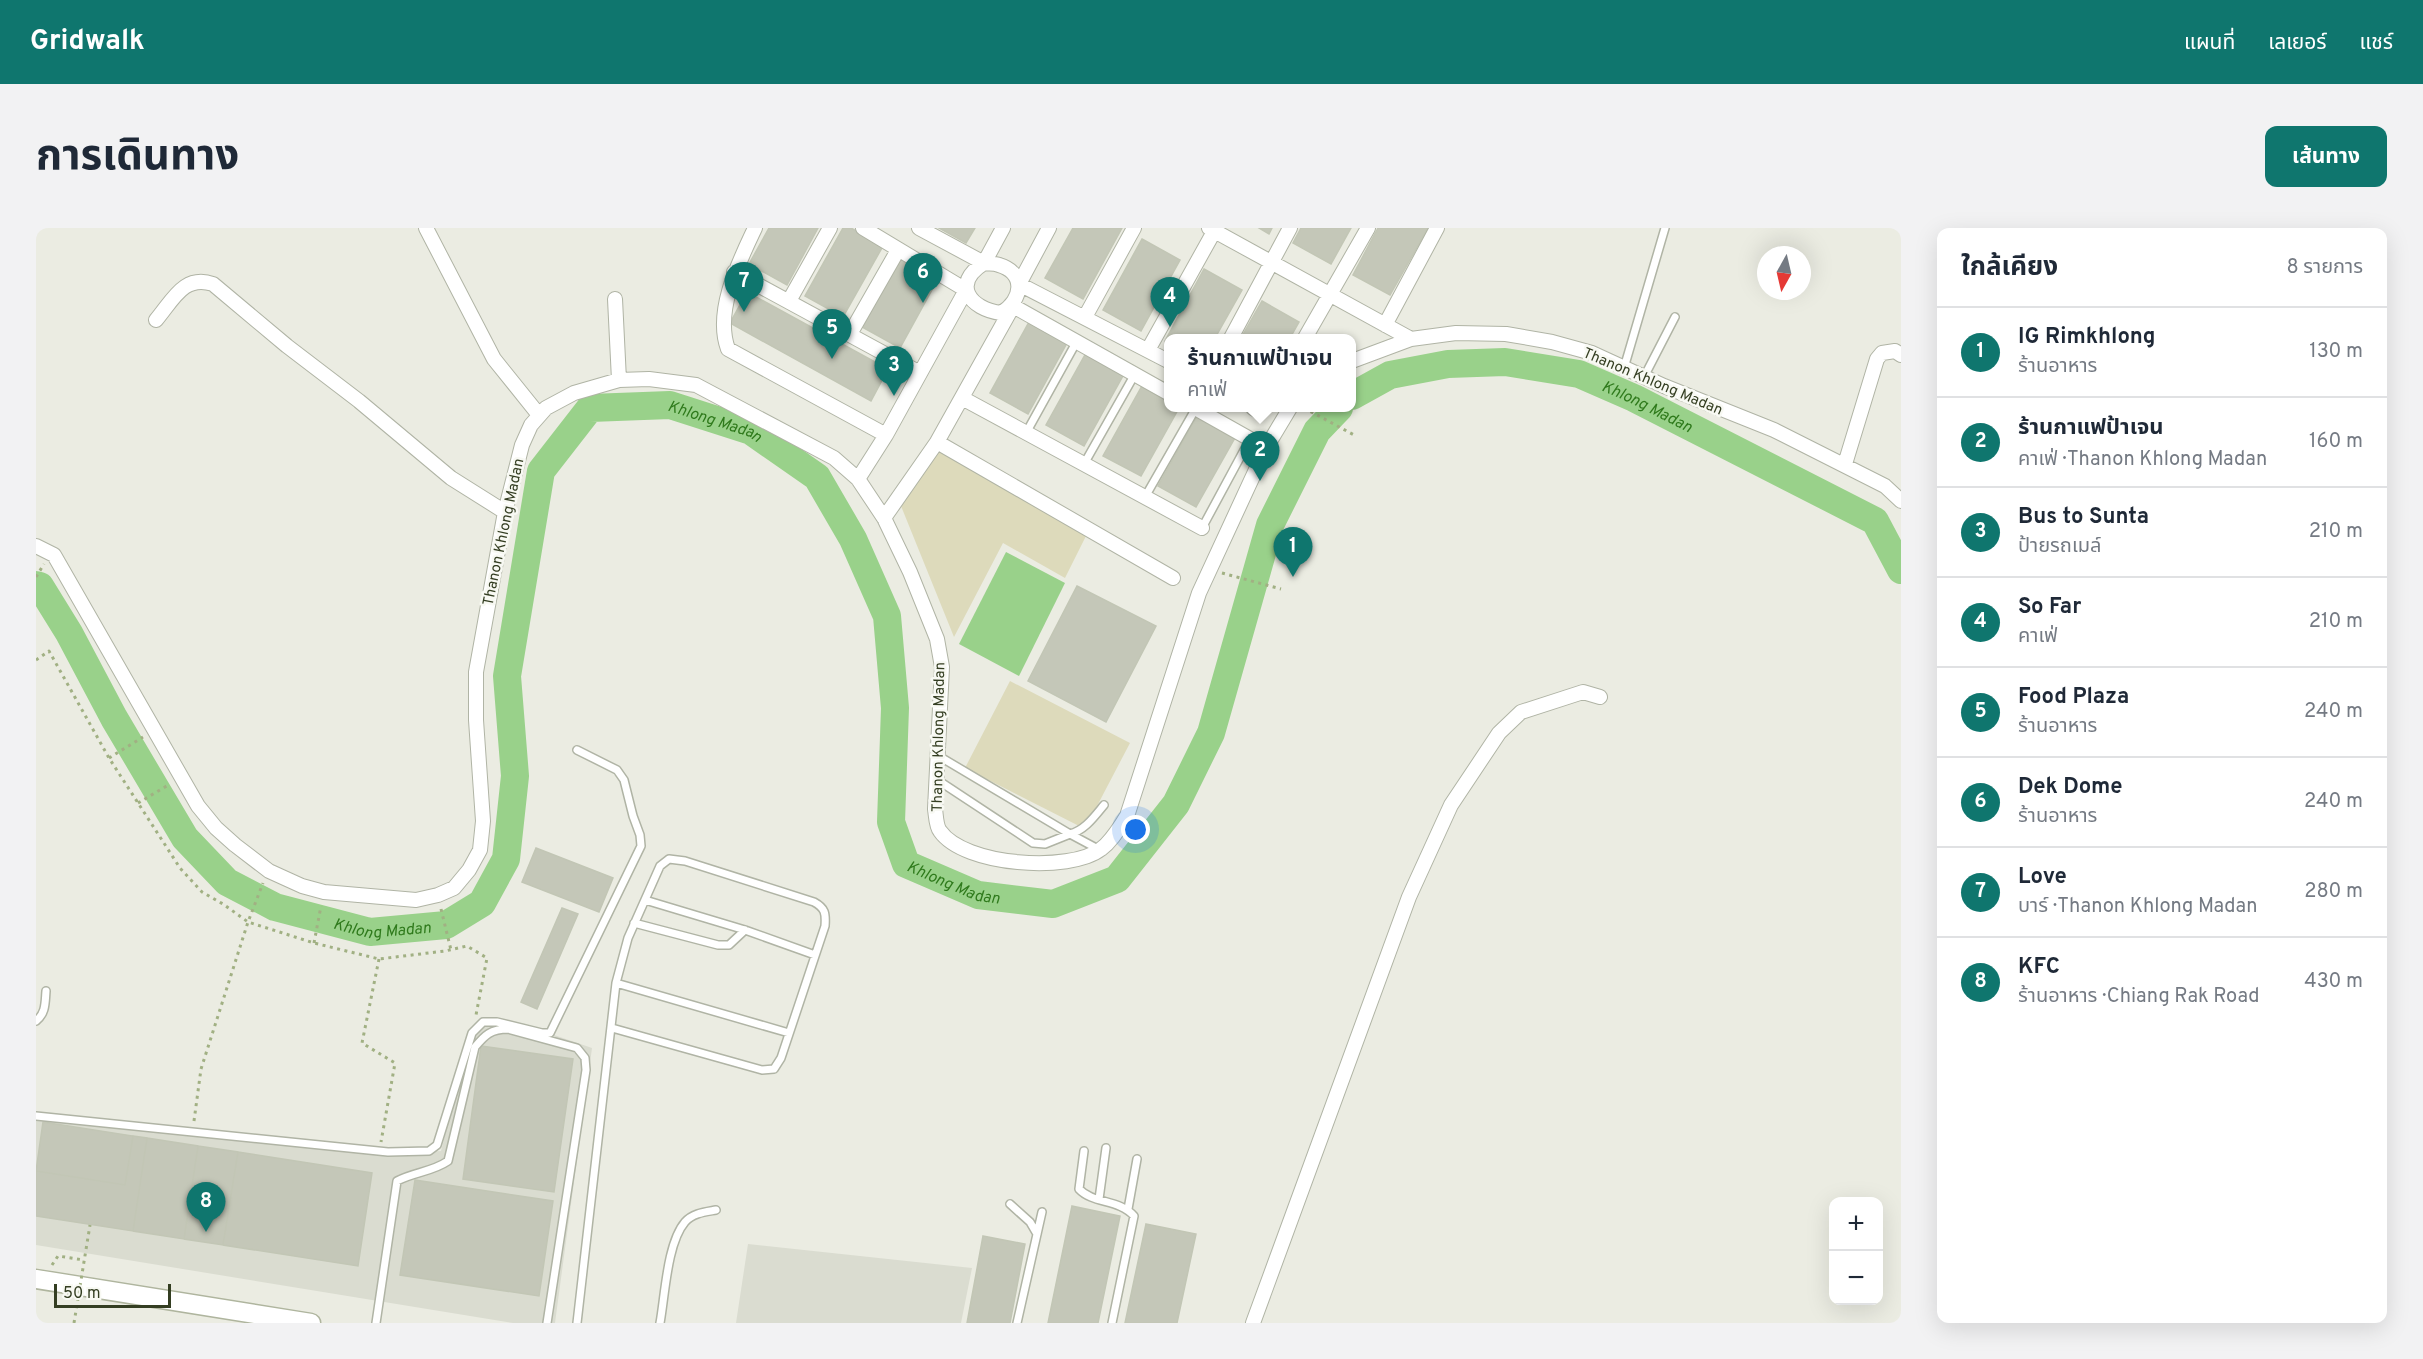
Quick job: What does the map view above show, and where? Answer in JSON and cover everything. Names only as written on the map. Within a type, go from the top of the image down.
[{"type":"main road","points":[[36,1279],[311,1323]]},
{"type":"street","points":[[426,228],[494,359],[539,415]]},
{"type":"street","points":[[755,228],[734,272],[722,334],[728,349],[886,435]]},
{"type":"street","points":[[789,301],[830,228]]},
{"type":"street","points":[[863,228],[966,290],[971,300],[993,312],[1002,313],[1013,306]]},
{"type":"street","points":[[919,228],[984,263],[1000,265],[1014,275],[1019,284],[1164,359]]},
{"type":"street","points":[[858,479],[886,435],[966,290],[974,269],[984,263],[1003,228]]},
{"type":"street","points":[[884,518],[937,442],[1013,306],[1019,294],[1019,284],[1049,228]]},
{"type":"street","points":[[1085,317],[1134,228]]},
{"type":"street","points":[[1234,334],[1290,228]]},
{"type":"street","points":[[1308,334],[1368,228]]},
{"type":"street","points":[[1385,325],[1437,228]]},
{"type":"street","points":[[1148,350],[1213,229],[1411,339]]},
{"type":"street","points":[[850,334],[898,250]]},
{"type":"street","points":[[734,272],[920,373]]},
{"type":"street","points":[[156,320],[184,287],[192,281],[202,280],[213,284],[451,478],[505,512]]},
{"type":"street","points":[[615,299],[619,380]]},
{"type":"street","points":[[1013,306],[1164,391]]},
{"type":"street","name":"Thanon Khlong Madan","points":[[1356,360],[1411,339],[1456,333],[1506,334],[1552,342],[1592,353],[1644,377],[1774,430],[1885,486],[1901,501]]},
{"type":"street","points":[[1845,464],[1877,359],[1882,353],[1894,351],[1901,355]]},
{"type":"street","name":"Thanon Khlong Madan","points":[[36,546],[54,555],[62,566],[182,780],[198,806],[216,828],[269,871],[302,886],[324,892],[416,900],[438,895],[454,888],[469,870],[480,850],[483,821],[476,720],[476,672],[505,512],[522,445],[531,425],[546,408],[574,393],[619,380],[650,379],[696,385],[834,458],[858,479],[884,518],[910,572],[937,639],[942,667],[934,809],[939,831],[956,844],[975,854],[1032,865],[1081,858],[1100,850]]},
{"type":"street","points":[[962,398],[1202,528]]},
{"type":"street","points":[[1203,412],[1250,439]]},
{"type":"street","points":[[1100,850],[1127,816],[1199,593],[1266,448],[1288,412]]},
{"type":"street","points":[[937,442],[1173,578]]},
{"type":"street","points":[[1254,1323],[1409,897],[1451,805],[1499,733],[1521,712],[1583,692],[1600,697]]},
{"type":"lane","points":[[1624,368],[1665,228]]},
{"type":"lane","points":[[1644,377],[1676,317]]},
{"type":"lane","points":[[1026,433],[1077,341]]},
{"type":"lane","points":[[1084,464],[1135,374]]},
{"type":"lane","points":[[1145,497],[1194,412]]},
{"type":"lane","points":[[1202,528],[1250,439]]},
{"type":"lane","points":[[36,1116],[379,1151],[429,1151],[436,1145],[472,1034],[483,1022],[497,1022],[550,1033],[641,846],[624,780],[617,770],[577,750]]},
{"type":"lane","points":[[937,755],[1100,850]]},
{"type":"lane","points":[[936,778],[1033,843],[1045,844],[1078,832],[1104,805]]},
{"type":"lane","points":[[577,1323],[616,983],[622,955],[634,923],[660,866],[669,859],[685,861],[823,906],[826,914],[825,926],[781,1058],[774,1069],[762,1070],[612,1028]]},
{"type":"lane","points":[[645,900],[745,930],[815,956]]},
{"type":"lane","points":[[634,923],[718,945],[729,945],[745,930]]},
{"type":"lane","points":[[616,983],[789,1033]]},
{"type":"lane","points":[[36,1021],[42,1016],[45,1008],[46,992]]},
{"type":"lane","points":[[376,1323],[397,1181],[407,1175],[436,1169],[448,1161],[475,1047],[486,1034],[497,1029],[508,1029],[577,1048],[585,1058],[586,1070],[547,1323]]},
{"type":"lane","points":[[1098,1199],[1106,1148]]},
{"type":"lane","points":[[1084,1151],[1079,1189],[1084,1195],[1128,1209],[1134,1216],[1112,1323]]},
{"type":"lane","points":[[1128,1209],[1137,1159]]},
{"type":"lane","points":[[1010,1203],[1030,1222],[1037,1234]]},
{"type":"lane","points":[[660,1323],[672,1249],[678,1235],[685,1222],[695,1214],[716,1210]]},
{"type":"lane","points":[[1017,1323],[1041,1212]]},
{"type":"path","points":[[1312,412],[1356,436]]},
{"type":"path","points":[[36,577],[43,565]]},
{"type":"path","points":[[1223,573],[1281,589]]},
{"type":"path","points":[[109,758],[147,735]]},
{"type":"path","points":[[138,803],[175,782]]},
{"type":"path","points":[[193,1131],[201,1069],[248,922],[264,883]]},
{"type":"path","points":[[314,943],[322,899]]},
{"type":"path","points":[[440,908],[450,948]]},
{"type":"path","points":[[379,959],[362,1043],[395,1063],[379,1151]]},
{"type":"path","points":[[74,1323],[90,1225]]},
{"type":"path","points":[[58,1256],[84,1260]]},
{"type":"shaded area","points":[[941,448],[1088,532],[1065,578],[1003,543],[954,637],[901,506]]},
{"type":"shaded area","points":[[1006,552],[1065,583],[1019,676],[959,644]]},
{"type":"shaded area","points":[[1010,681],[1130,743],[1085,829],[965,768]]},
{"type":"shaded area","points":[[491,1021],[519,1023],[592,1048],[555,1323],[513,1323],[36,1245],[36,1116],[390,1154],[441,1151],[470,1038]]},
{"type":"shaded area","points":[[748,1244],[972,1268],[961,1323],[736,1323]]},
{"type":"building","points":[[769,228],[818,228],[787,285],[749,264]]},
{"type":"building","points":[[843,228],[851,228],[883,246],[843,317],[805,296]]},
{"type":"building","points":[[939,228],[975,228],[966,243]]},
{"type":"building","points":[[1073,228],[1122,228],[1083,299],[1045,278]]},
{"type":"building","points":[[1259,228],[1272,228],[1269,234]]},
{"type":"building","points":[[1301,228],[1351,228],[1331,264],[1293,243]]},
{"type":"building","points":[[1378,228],[1428,228],[1390,295],[1353,275]]},
{"type":"building","points":[[1142,239],[1180,260],[1141,331],[1103,310]]},
{"type":"building","points":[[902,256],[939,277],[900,348],[862,327]]},
{"type":"building","points":[[1204,269],[1242,290],[1217,334],[1169,334]]},
{"type":"building","points":[[747,292],[888,369],[871,401],[730,323]]},
{"type":"building","points":[[1262,301],[1299,322],[1292,334],[1243,334]]},
{"type":"building","points":[[1029,322],[1067,343],[1028,414],[990,393]]},
{"type":"building","points":[[1086,353],[1124,374],[1084,446],[1046,425]]},
{"type":"building","points":[[1143,384],[1164,397],[1164,412],[1177,412],[1141,476],[1103,456]]},
{"type":"building","points":[[1198,415],[1236,436],[1196,507],[1158,486]]},
{"type":"building","points":[[1077,586],[1156,626],[1106,722],[1028,681]]},
{"type":"building","points":[[536,848],[613,878],[599,912],[522,882]]},
{"type":"building","points":[[562,908],[578,914],[537,1009],[521,1002]]},
{"type":"building","points":[[481,1046],[573,1059],[554,1192],[463,1179]]},
{"type":"building","points":[[43,1122],[133,1136],[125,1185],[36,1171]]},
{"type":"building","points":[[133,1136],[147,1138],[133,1231],[36,1216],[36,1171],[125,1185]]},
{"type":"building","points":[[147,1138],[198,1146],[184,1239],[133,1231]]},
{"type":"building","points":[[198,1146],[238,1152],[223,1245],[184,1239]]},
{"type":"building","points":[[238,1152],[372,1173],[358,1266],[223,1245]]},
{"type":"building","points":[[415,1180],[553,1201],[539,1296],[400,1275]]},
{"type":"building","points":[[1072,1206],[1120,1216],[1098,1323],[1048,1323]]},
{"type":"building","points":[[1146,1224],[1196,1234],[1177,1323],[1125,1323]]},
{"type":"building","points":[[983,1236],[1025,1244],[1010,1323],[967,1323]]},
{"type":"waterway","name":"Khlong Madan","points":[[1356,394],[1390,375],[1448,364],[1505,362],[1579,374],[1634,398],[1875,521],[1901,570]]},
{"type":"waterway","name":"Khlong Madan","points":[[36,585],[40,586],[69,633],[114,718],[185,838],[227,882],[275,907],[370,932],[446,925],[482,903],[506,859],[515,776],[507,676],[541,471],[590,408],[670,405],[751,431],[817,477],[853,539],[887,616],[895,708],[891,822],[906,864],[978,895],[1053,904],[1117,879],[1176,804],[1211,733],[1270,525],[1317,431],[1335,412]]},
{"type":"place","name":"Dek Dome","points":[[923,303]]},
{"type":"place","name":"Love","points":[[744,312]]},
{"type":"place","name":"So Far","points":[[1170,327]]},
{"type":"place","name":"Food Plaza","points":[[832,359]]},
{"type":"place","name":"Bus to Sunta","points":[[894,396]]},
{"type":"place","name":"ร้านกาแฟป้าเจน","points":[[1260,481]]},
{"type":"place","name":"IG Rimkhlong","points":[[1293,577]]},
{"type":"place","name":"KFC","points":[[206,1232]]}]
